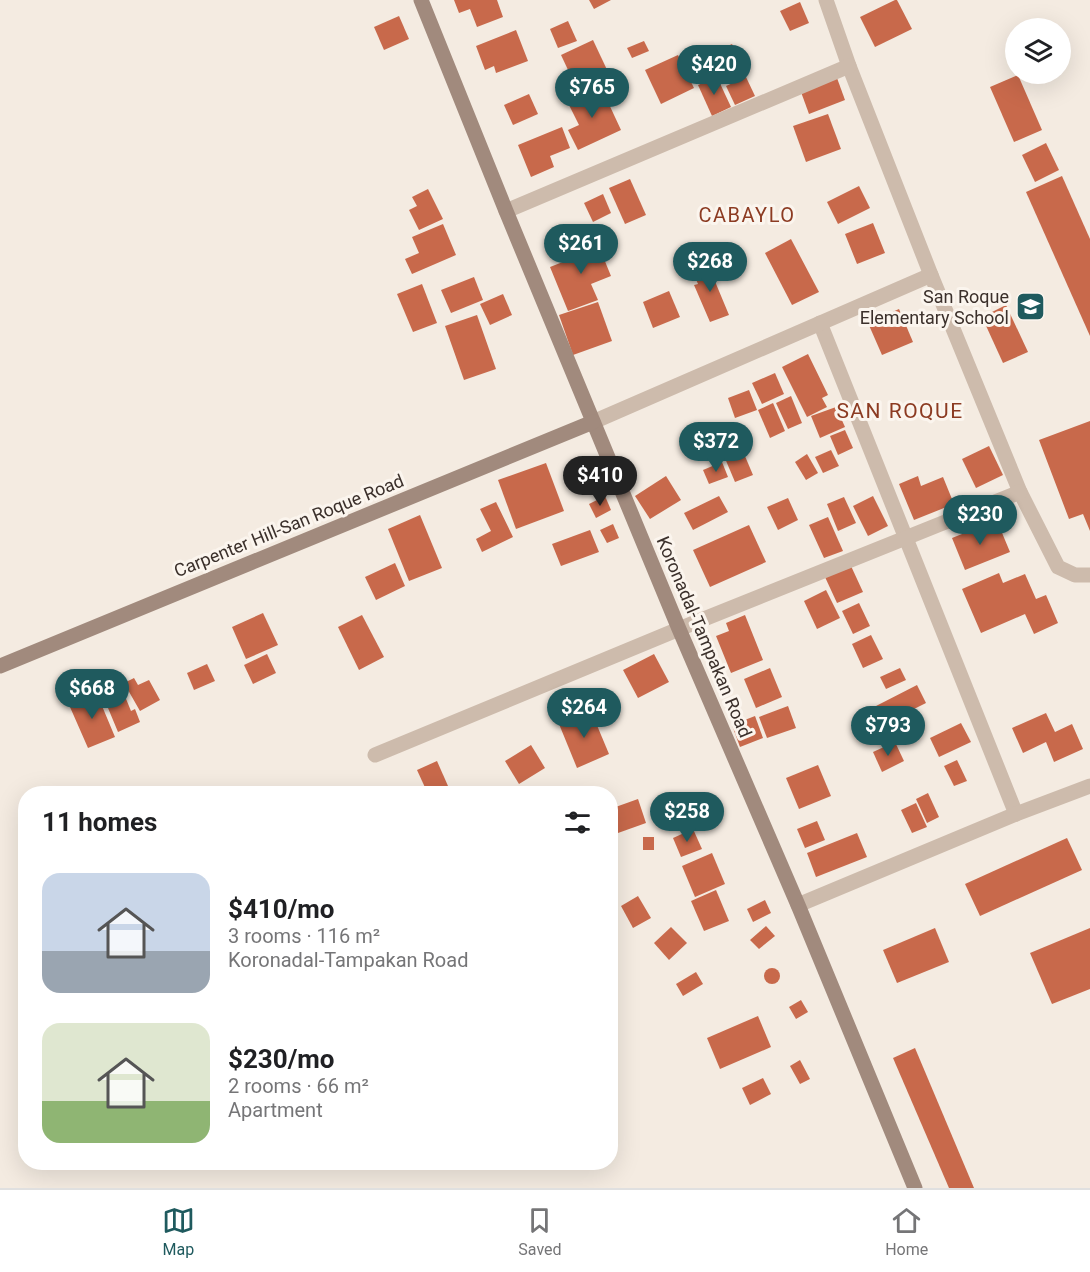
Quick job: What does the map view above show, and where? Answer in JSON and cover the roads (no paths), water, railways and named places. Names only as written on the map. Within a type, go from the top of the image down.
[{"type":"main road","name":"Koronadal-Tampakan Road","points":[[422,0],[593,422],[798,905],[915,1188]]},
{"type":"main road","name":"Carpenter Hill-San Roque Road","points":[[0,666],[593,422]]},
{"type":"street","points":[[826,0],[849,66],[931,275],[1020,492],[1058,567],[1075,575],[1090,575]]},
{"type":"street","points":[[506,211],[849,66]]},
{"type":"street","points":[[593,422],[931,275]]},
{"type":"street","points":[[820,323],[1016,814]]},
{"type":"street","points":[[375,755],[679,629],[1020,492]]},
{"type":"street","points":[[798,905],[1016,814],[1090,786]]},
{"type":"place","name":"San Roque Elementary School","points":[[1030,307]]},
{"type":"district","name":"CABAYLO","points":[[747,215]]},
{"type":"district","name":"SAN ROQUE","points":[[900,411]]}]
